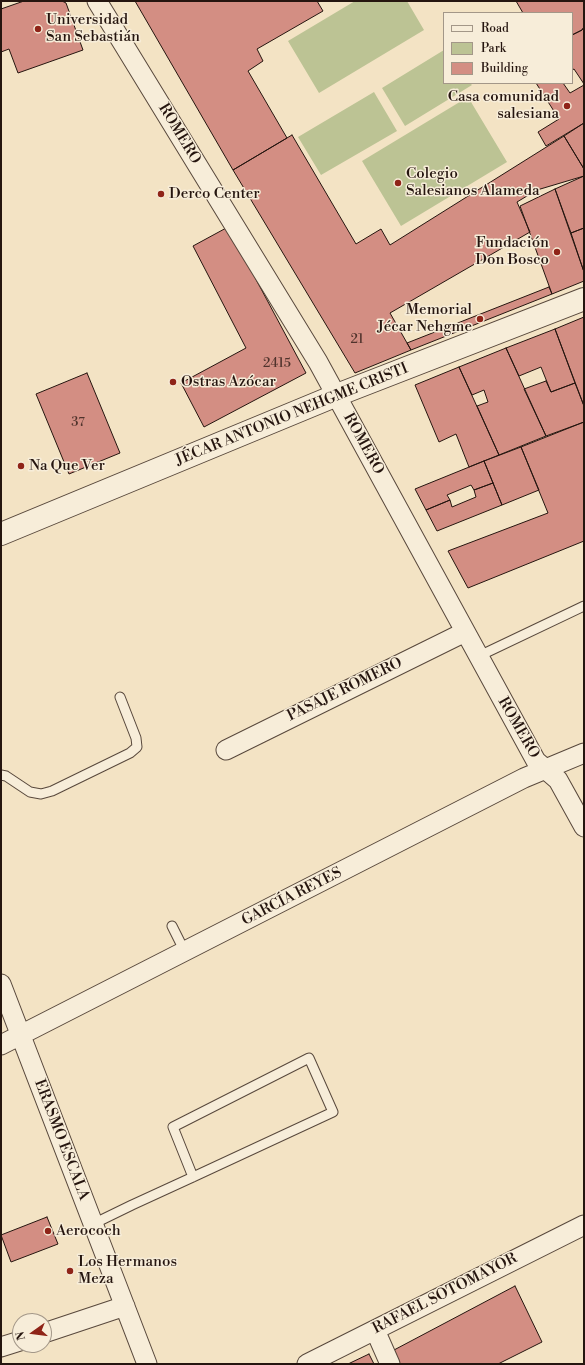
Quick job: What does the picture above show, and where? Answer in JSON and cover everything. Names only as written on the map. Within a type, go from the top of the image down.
[{"type":"street","name":"ROMERO","points":[[97,1],[318,362],[536,760],[558,780],[584,827]]},
{"type":"street","name":"JÉCAR ANTONIO NEHGME CRISTI","points":[[1,534],[337,395],[584,299]]},
{"type":"street","name":"PASAJE ROMERO","points":[[226,750],[465,632]]},
{"type":"street","name":"GARCÍA REYES","points":[[1,1045],[524,778],[584,753]]},
{"type":"street","name":"ERASMO ESCALA","points":[[1,984],[147,1364]]},
{"type":"street","name":"RAFAEL SOTOMAYOR","points":[[307,1364],[584,1225]]},
{"type":"street","points":[[52,1330],[125,1306]]},
{"type":"street","points":[[375,1330],[390,1364]]},
{"type":"street","points":[[1,1347],[12,1344]]},
{"type":"lane","points":[[479,656],[584,606]]},
{"type":"lane","points":[[1,775],[6,776],[30,792],[41,794],[52,791],[130,753],[137,747],[136,738],[120,697]]},
{"type":"lane","points":[[172,926],[185,952]]},
{"type":"lane","points":[[93,1224],[193,1178],[333,1112],[309,1058],[173,1127],[193,1178]]},
{"type":"green space","points":[[355,1],[407,1],[424,30],[319,93],[288,41]]},
{"type":"green space","points":[[443,51],[443,84],[472,85],[405,126],[382,88]]},
{"type":"green space","points":[[374,92],[397,131],[321,175],[298,137]]},
{"type":"green space","points":[[468,97],[507,162],[401,226],[362,161]]},
{"type":"building","name":"Universidad San Sebastián","points":[[24,1],[62,1],[66,3],[83,50],[18,73],[9,49],[1,52],[1,9]]},
{"type":"building","points":[[135,1],[317,1],[323,11],[257,49],[263,61],[248,71],[287,138],[233,170]]},
{"type":"building","points":[[516,1],[584,1],[584,27],[582,30],[573,34],[573,12],[522,12]]},
{"type":"building","name":"Casa comunidad salesiana","points":[[584,27],[584,84],[573,70],[573,34],[582,30]]},
{"type":"building","name":"Casa comunidad salesiana","points":[[537,84],[564,84],[570,93],[584,85],[584,123],[546,146],[538,132],[559,119]]},
{"type":"building","points":[[584,123],[584,169],[564,136]]},
{"type":"building","points":[[292,135],[356,244],[381,229],[390,245],[564,136],[584,169],[584,176],[537,190],[517,202],[530,232],[390,313],[411,350],[355,373],[233,170]]},
{"type":"building","points":[[584,176],[584,228],[571,233],[555,189]]},
{"type":"building","name":"Fundación Don Bosco","points":[[555,189],[584,272],[584,281],[552,294],[520,206]]},
{"type":"building","points":[[228,227],[306,373],[204,427],[181,383],[246,348],[193,246]]},
{"type":"building","points":[[584,228],[584,272],[571,233]]},
{"type":"building","name":"Memorial Jécar Nehgme","points":[[549,287],[552,294],[411,350],[407,343]]},
{"type":"building","points":[[584,317],[584,406],[555,329]]},
{"type":"building","points":[[555,329],[575,383],[551,392],[541,367],[519,376],[506,348]]},
{"type":"building","points":[[506,348],[546,436],[499,455],[477,406],[488,402],[484,390],[472,395],[459,367]]},
{"type":"building","points":[[459,367],[499,455],[469,467],[456,434],[439,442],[415,385]]},
{"type":"building","points":[[87,373],[120,453],[69,474],[36,394]]},
{"type":"building","points":[[546,381],[551,392],[575,383],[584,406],[584,422],[546,436],[524,389]]},
{"type":"building","points":[[584,422],[584,541],[468,588],[448,551],[548,513],[521,447]]},
{"type":"building","points":[[521,447],[539,490],[502,505],[484,461]]},
{"type":"building","points":[[484,461],[493,483],[474,490],[471,485],[447,495],[450,500],[426,510],[415,489]]},
{"type":"building","points":[[493,483],[502,505],[437,531],[426,510],[450,500],[452,507],[476,497],[474,490]]},
{"type":"building","points":[[47,1217],[58,1244],[11,1262],[1,1235]]},
{"type":"building","points":[[515,1286],[542,1342],[498,1364],[400,1364],[394,1350]]},
{"type":"building","points":[[369,1354],[374,1364],[348,1364]]},
{"type":"place","name":"Universidad San Sebastián","points":[[38,29]]},
{"type":"place","name":"Casa comunidad salesiana","points":[[567,106]]},
{"type":"place","name":"Colegio Salesianos Alameda","points":[[398,183]]},
{"type":"place","name":"Derco Center","points":[[161,194]]},
{"type":"place","name":"Fundación Don Bosco","points":[[557,252]]},
{"type":"place","name":"Memorial Jécar Nehgme","points":[[480,319]]},
{"type":"place","name":"Ostras Azócar","points":[[173,382]]},
{"type":"place","name":"Na Que Ver","points":[[21,466]]},
{"type":"place","name":"Aerococh","points":[[48,1231]]},
{"type":"place","name":"Los Hermanos Meza","points":[[70,1271]]}]
